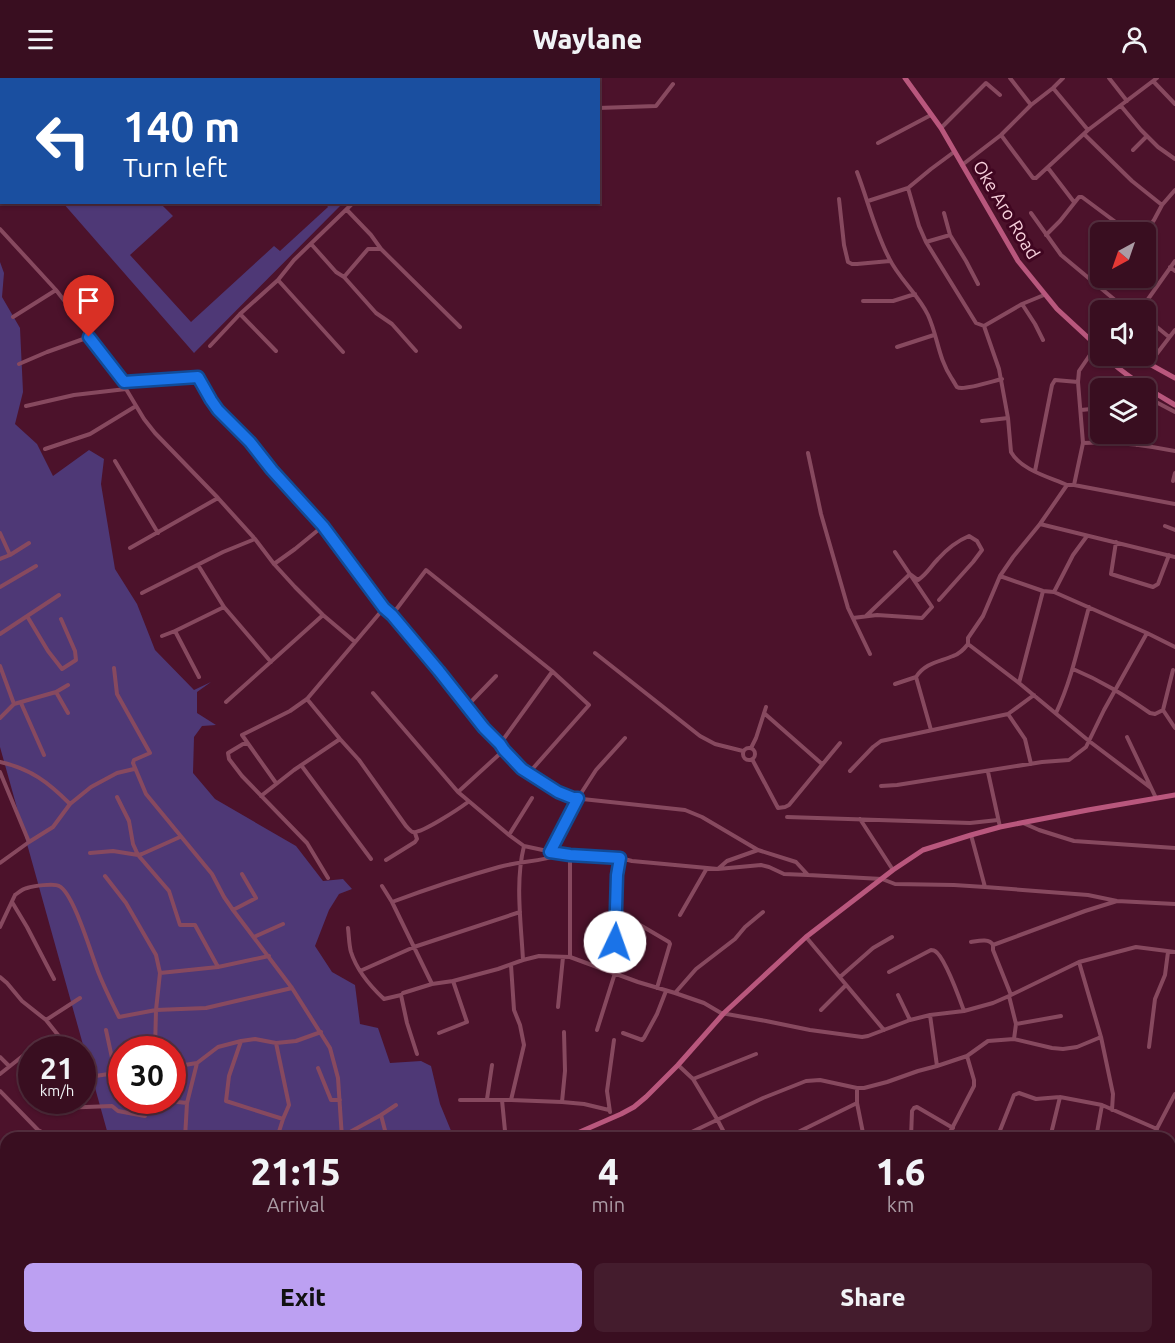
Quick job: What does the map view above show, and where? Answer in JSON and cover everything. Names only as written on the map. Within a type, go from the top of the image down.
[{"type":"main road","name":"Oke Aro Road","points":[[905,78],[941,128],[1024,270],[1065,317],[1090,338]]},
{"type":"main road","points":[[1116,366],[1175,405]]},
{"type":"main road","points":[[1154,366],[1175,378]]},
{"type":"main road","points":[[580,1132],[634,1107],[678,1065],[724,1013],[806,937],[893,870],[928,848],[999,824],[1023,822],[1175,795]]},
{"type":"street","points":[[1017,78],[1011,80],[1031,105]]},
{"type":"street","points":[[962,165],[1001,135],[1063,78]]},
{"type":"street","points":[[1109,78],[1127,101]]},
{"type":"street","points":[[1001,135],[1033,178],[1039,177],[1088,130],[1155,80],[1175,104]]},
{"type":"street","points":[[941,128],[986,83],[1000,95]]},
{"type":"street","points":[[600,108],[656,106],[673,84]]},
{"type":"street","points":[[1053,88],[1088,130]]},
{"type":"street","points":[[1121,106],[1158,147],[1175,159]]},
{"type":"street","points":[[878,143],[932,114]]},
{"type":"street","points":[[1084,134],[1132,181],[1162,205]]},
{"type":"street","points":[[1133,150],[1147,136]]},
{"type":"street","points":[[868,201],[908,188],[954,152]]},
{"type":"street","points":[[1048,168],[1074,202]]},
{"type":"street","points":[[857,172],[890,261],[926,311],[943,363],[957,386],[964,389],[1002,379]]},
{"type":"street","points":[[908,188],[926,242],[976,323],[984,326]]},
{"type":"street","points":[[1152,222],[1162,205],[1175,190]]},
{"type":"street","points":[[1046,235],[1074,202],[1082,196],[1116,222]]},
{"type":"street","points":[[839,199],[848,262],[857,264],[890,261]]},
{"type":"street","points":[[210,346],[352,204]]},
{"type":"street","points":[[347,210],[381,249],[460,327]]},
{"type":"street","points":[[944,213],[950,235],[978,284]]},
{"type":"street","points":[[1031,213],[1065,259],[1115,300]]},
{"type":"street","points":[[0,229],[56,290],[124,382],[136,406],[155,433],[218,498],[274,564],[323,615],[356,642]]},
{"type":"street","points":[[926,242],[950,235]]},
{"type":"street","points":[[312,245],[376,313],[392,324],[416,351]]},
{"type":"street","points":[[344,277],[368,249],[381,249]]},
{"type":"street","points":[[1147,300],[1175,261]]},
{"type":"street","points":[[1170,267],[1175,271]]},
{"type":"street","points":[[278,280],[344,352]]},
{"type":"street","points":[[13,317],[56,290]]},
{"type":"street","points":[[863,302],[893,301],[915,294]]},
{"type":"street","points":[[984,326],[1022,304],[1044,295]]},
{"type":"street","points":[[1022,304],[1043,340]]},
{"type":"street","points":[[240,314],[276,351]]},
{"type":"street","points":[[984,326],[1002,379],[1012,456],[1035,471],[1067,485],[1175,504]]},
{"type":"street","points":[[1156,326],[1169,337]]},
{"type":"street","points":[[1156,354],[1175,330]]},
{"type":"street","points":[[897,347],[934,335]]},
{"type":"street","points":[[19,364],[89,337]]},
{"type":"street","points":[[1074,485],[1083,443],[1078,371],[1090,356]]},
{"type":"street","points":[[124,382],[198,377],[218,410],[250,442],[323,526],[384,608],[484,728],[528,774],[573,798],[685,810],[702,817],[758,850],[796,862],[808,874]]},
{"type":"street","points":[[1035,471],[1052,385],[1055,380],[1078,382]]},
{"type":"street","points":[[26,406],[74,395],[126,389]]},
{"type":"street","points":[[1156,402],[1175,412]]},
{"type":"street","points":[[45,449],[90,434],[136,406]]},
{"type":"street","points":[[1080,410],[1090,409]]},
{"type":"street","points":[[981,421],[1008,418]]},
{"type":"street","points":[[1083,443],[1137,445],[1175,451]]},
{"type":"street","points":[[808,453],[821,514],[848,608],[870,654]]},
{"type":"street","points":[[115,461],[158,533]]},
{"type":"street","points":[[1173,481],[1175,472]]},
{"type":"street","points":[[895,684],[916,677],[930,664],[962,651],[968,644],[968,638],[982,616],[1000,576],[1067,485]]},
{"type":"street","points":[[130,548],[218,498]]},
{"type":"street","points":[[1040,524],[1175,557]]},
{"type":"street","points":[[274,564],[323,526]]},
{"type":"street","points":[[1165,526],[1175,530]]},
{"type":"street","points":[[0,533],[10,555]]},
{"type":"street","points":[[910,574],[918,580],[925,576],[939,558],[958,540],[969,536],[977,541],[982,550],[939,600]]},
{"type":"street","points":[[1053,592],[1073,555],[1087,536]]},
{"type":"street","points":[[142,593],[255,539]]},
{"type":"street","points":[[1116,542],[1111,574],[1153,587],[1158,584],[1169,555]]},
{"type":"street","points":[[0,559],[29,543]]},
{"type":"street","points":[[853,618],[877,615],[922,618],[932,608],[895,552]]},
{"type":"street","points":[[198,565],[224,607],[271,662]]},
{"type":"street","points":[[0,587],[36,566]]},
{"type":"street","points":[[392,615],[426,570],[552,671],[589,705],[528,774]]},
{"type":"street","points":[[866,616],[910,574]]},
{"type":"street","points":[[1000,576],[1043,591],[1053,592],[1175,647]]},
{"type":"street","points":[[1019,683],[1043,591]]},
{"type":"street","points":[[0,634],[59,595]]},
{"type":"street","points":[[162,636],[224,607]]},
{"type":"street","points":[[1056,713],[1065,695],[1089,607]]},
{"type":"street","points":[[276,783],[242,735],[290,711],[307,699],[384,608]]},
{"type":"street","points":[[226,702],[323,615]]},
{"type":"street","points":[[27,616],[62,669],[76,660],[75,651],[61,619]]},
{"type":"street","points":[[174,631],[199,677]]},
{"type":"street","points":[[881,786],[1069,760],[1082,751],[1089,741],[1147,633]]},
{"type":"street","points":[[968,644],[1151,788]]},
{"type":"street","points":[[595,653],[700,736],[715,744],[743,751]]},
{"type":"street","points":[[0,666],[14,704]]},
{"type":"street","points":[[114,668],[117,694],[150,753],[132,763],[146,794],[212,874],[224,897],[292,988],[330,1048],[338,1078],[341,1132]]},
{"type":"street","points":[[1073,669],[1116,690],[1152,714],[1163,710]]},
{"type":"street","points":[[1173,670],[1163,710],[1175,728]]},
{"type":"street","points":[[500,744],[552,671]]},
{"type":"street","points":[[466,706],[496,676]]},
{"type":"street","points":[[916,677],[932,730]]},
{"type":"street","points":[[0,718],[14,704],[56,692],[68,685]]},
{"type":"street","points":[[56,692],[68,713]]},
{"type":"street","points":[[373,693],[458,792],[524,846],[570,855],[718,869],[761,865],[784,874],[882,879],[895,884],[985,887],[1088,895],[1117,901],[1175,904]]},
{"type":"street","points":[[850,771],[881,741],[1008,714],[1034,695]]},
{"type":"street","points":[[307,699],[359,760],[406,826],[415,833],[417,839],[415,842],[386,860]]},
{"type":"street","points":[[21,703],[44,755]]},
{"type":"street","points":[[751,748],[766,706]]},
{"type":"street","points":[[764,713],[822,764]]},
{"type":"street","points":[[1008,714],[1025,739],[1031,764]]},
{"type":"street","points":[[1127,737],[1156,799]]},
{"type":"street","points":[[550,852],[578,798],[596,770],[625,738]]},
{"type":"street","points":[[261,796],[340,739]]},
{"type":"street","points":[[752,759],[778,808],[785,807],[840,743]]},
{"type":"street","points":[[248,744],[243,744],[228,753],[229,759],[242,776],[307,843],[328,878]]},
{"type":"street","points":[[743,751],[747,747],[751,748]]},
{"type":"street","points":[[751,748],[755,752],[752,759]]},
{"type":"street","points":[[458,792],[504,750]]},
{"type":"street","points":[[743,751],[745,758],[752,759]]},
{"type":"street","points":[[0,762],[32,773],[52,786],[70,804]]},
{"type":"street","points":[[301,765],[371,859]]},
{"type":"street","points":[[0,863],[53,827],[70,804],[91,787],[105,779],[134,769]]},
{"type":"street","points":[[0,772],[29,842]]},
{"type":"street","points":[[787,817],[999,824],[987,772]]},
{"type":"street","points":[[117,797],[129,821],[133,844],[138,855],[169,891],[180,925],[195,925],[218,967]]},
{"type":"street","points":[[509,835],[532,798]]},
{"type":"street","points":[[415,833],[433,825],[468,802]]},
{"type":"street","points":[[860,819],[893,870]]},
{"type":"street","points":[[1023,822],[1039,830],[1074,841],[1175,848]]},
{"type":"street","points":[[971,835],[985,887]]},
{"type":"street","points":[[90,853],[113,851],[138,855],[180,837]]},
{"type":"street","points":[[523,960],[520,861],[524,846]]},
{"type":"street","points":[[718,869],[727,861],[758,850]]},
{"type":"street","points":[[392,902],[520,861],[545,859],[563,853]]},
{"type":"street","points":[[570,855],[570,957]]},
{"type":"street","points":[[604,969],[615,942],[617,875],[620,858]]},
{"type":"street","points":[[680,915],[707,868]]},
{"type":"street","points":[[233,910],[256,898],[242,874]]},
{"type":"street","points":[[105,876],[126,903],[156,955],[160,973],[155,1036]]},
{"type":"street","points":[[0,927],[15,896],[26,888],[60,886],[72,903],[100,976],[119,1017],[156,1010],[206,1008],[292,988]]},
{"type":"street","points":[[382,886],[432,984]]},
{"type":"street","points":[[993,945],[1085,910],[1117,901]]},
{"type":"street","points":[[12,902],[54,979]]},
{"type":"street","points":[[360,971],[414,947],[520,912]]},
{"type":"street","points":[[675,993],[696,969],[735,939],[763,912]]},
{"type":"street","points":[[635,922],[670,944],[657,988]]},
{"type":"street","points":[[254,937],[283,924]]},
{"type":"street","points":[[348,928],[351,951],[360,971],[375,990],[384,999],[401,995],[417,1054]]},
{"type":"street","points":[[806,937],[884,1030]]},
{"type":"street","points":[[840,977],[873,948],[892,938]]},
{"type":"street","points":[[971,942],[992,942],[1010,996],[1016,1024],[1014,1039]]},
{"type":"street","points":[[404,993],[523,960],[539,957],[570,957],[704,1003],[724,1013],[855,1037],[868,1036],[930,1015],[964,1011],[1010,996],[1079,962],[1136,947],[1175,952]]},
{"type":"street","points":[[889,972],[931,950],[936,951],[964,1011]]},
{"type":"street","points":[[1149,1047],[1155,999],[1165,975],[1168,952]]},
{"type":"street","points":[[160,973],[218,967],[269,956]]},
{"type":"street","points":[[558,1007],[563,957]]},
{"type":"street","points":[[1079,962],[1101,1037],[1113,1094],[1112,1110]]},
{"type":"street","points":[[511,965],[514,1010],[524,1045],[511,1100]]},
{"type":"street","points":[[597,1030],[615,973]]},
{"type":"street","points":[[0,977],[30,1008],[46,1020],[59,1036]]},
{"type":"street","points":[[439,1033],[467,1022],[453,981]]},
{"type":"street","points":[[821,1010],[846,985]]},
{"type":"street","points":[[623,1033],[639,1040],[644,1038],[657,1014],[666,990]]},
{"type":"street","points":[[898,995],[910,1020]]},
{"type":"street","points":[[46,1020],[80,998]]},
{"type":"street","points":[[930,1015],[937,1066]]},
{"type":"street","points":[[1016,1024],[1061,1016]]},
{"type":"street","points":[[106,1030],[108,1039]]},
{"type":"street","points":[[186,1065],[197,1063],[218,1047],[241,1041],[255,1039],[276,1043],[296,1041],[321,1032]]},
{"type":"street","points":[[562,1102],[565,1071],[564,1032]]},
{"type":"street","points":[[691,1132],[763,1098],[806,1081],[820,1080],[857,1088],[873,1087],[967,1056],[988,1041],[1014,1039],[1063,1049],[1077,1047],[1101,1037]]},
{"type":"street","points":[[613,1118],[609,1110],[607,1091],[614,1040]]},
{"type":"street","points":[[241,1041],[229,1076],[226,1101],[283,1119]]},
{"type":"street","points":[[276,1043],[289,1105],[279,1132]]},
{"type":"street","points":[[693,1079],[756,1054]]},
{"type":"street","points":[[951,1132],[974,1086],[967,1056]]},
{"type":"street","points":[[0,1057],[9,1066]]},
{"type":"street","points":[[0,1074],[18,1059]]},
{"type":"street","points":[[186,1103],[197,1063]]},
{"type":"street","points":[[487,1100],[492,1065]]},
{"type":"street","points":[[678,1065],[693,1079],[724,1132]]},
{"type":"street","points":[[318,1068],[331,1100],[340,1100]]},
{"type":"street","points":[[857,1088],[857,1103],[863,1132]]},
{"type":"street","points":[[0,1091],[38,1131]]},
{"type":"street","points":[[999,1132],[1014,1095],[1019,1093],[1036,1099],[1060,1097],[1102,1105],[1157,1129]]},
{"type":"street","points":[[1155,1132],[1175,1095]]},
{"type":"street","points":[[1051,1132],[1060,1097]]},
{"type":"street","points":[[460,1100],[562,1102],[609,1110]]},
{"type":"street","points":[[502,1100],[505,1131]]},
{"type":"street","points":[[798,1132],[857,1103]]},
{"type":"street","points":[[351,1132],[396,1105]]},
{"type":"street","points":[[1097,1132],[1102,1105]]},
{"type":"street","points":[[911,1132],[912,1111],[917,1107],[953,1128]]},
{"type":"street","points":[[186,1114],[186,1132]]},
{"type":"street","points":[[381,1115],[385,1132]]},
{"type":"shaded area","points":[[64,204],[161,204],[173,216],[130,255],[191,322],[274,246],[280,251],[328,207],[326,204],[342,204],[194,353]]},
{"type":"shaded area","points":[[0,262],[4,273],[2,297],[20,328],[23,392],[15,424],[37,444],[53,476],[89,450],[104,459],[101,484],[115,569],[137,604],[155,650],[194,690],[211,682],[197,692],[197,713],[216,725],[202,726],[194,737],[193,773],[215,799],[296,846],[323,881],[343,879],[352,889],[339,894],[329,910],[315,946],[332,972],[355,985],[360,1024],[378,1028],[390,1063],[421,1061],[431,1066],[440,1104],[452,1132],[107,1132],[96,1091],[96,1036],[81,1036],[0,747]]},
{"type":"route","points":[[89,337],[124,382],[198,377],[218,410],[250,442],[323,526],[384,608],[439,671],[484,728],[528,774],[558,792],[578,798],[550,852],[620,858],[617,875],[615,942]]}]
